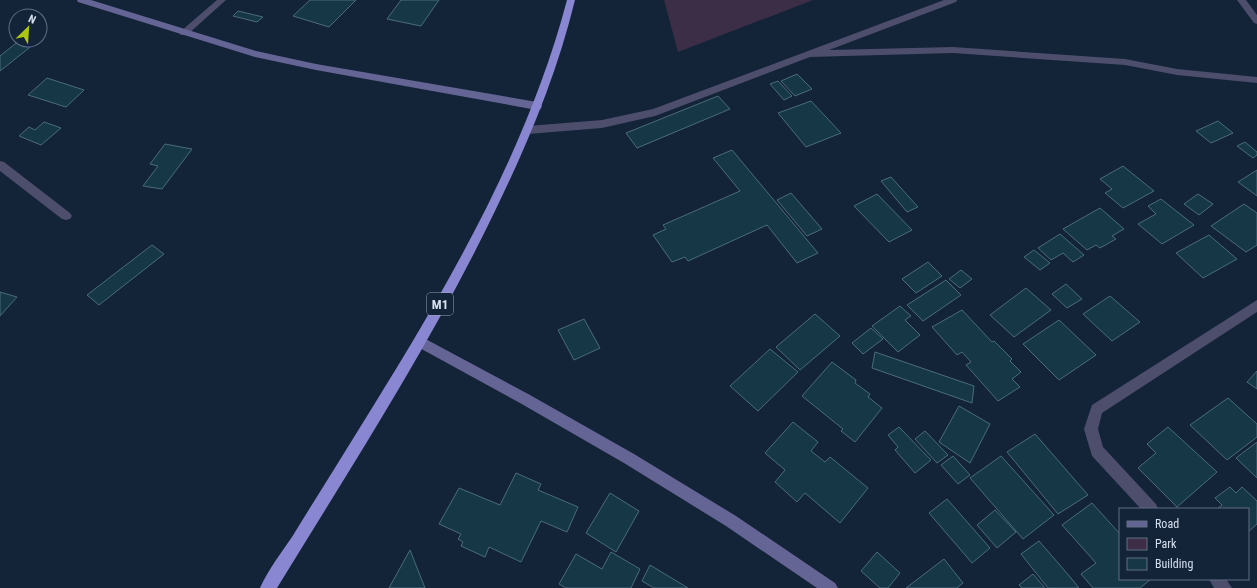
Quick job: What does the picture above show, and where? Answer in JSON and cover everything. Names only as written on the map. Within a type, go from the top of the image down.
[{"type":"highway","name":"M1","points":[[268,588],[420,342],[481,230],[528,130],[564,28],[571,0]]},
{"type":"street","points":[[81,0],[255,54],[316,67],[537,106]]},
{"type":"street","points":[[184,33],[222,0]]},
{"type":"street","points":[[528,130],[602,124],[655,112],[953,0]]},
{"type":"street","points":[[1241,0],[1257,21]]},
{"type":"street","points":[[809,54],[952,50],[1125,62],[1177,72],[1257,80]]},
{"type":"street","points":[[0,166],[66,216]]},
{"type":"street","points":[[1150,508],[1097,451],[1091,429],[1097,409],[1257,305]]},
{"type":"street","points":[[420,342],[535,403],[685,492],[776,549],[830,588]]},
{"type":"street","points":[[1217,580],[1224,588]]},
{"type":"green space","points":[[664,0],[813,0],[678,52]]},
{"type":"building","points":[[310,0],[356,0],[329,27],[293,16]]},
{"type":"building","points":[[401,0],[439,0],[421,26],[387,19]]},
{"type":"building","points":[[238,11],[263,17],[257,22],[233,16]]},
{"type":"building","points":[[10,48],[29,48],[0,71],[0,56]]},
{"type":"building","points":[[797,74],[812,89],[795,96],[781,81]]},
{"type":"building","points":[[47,78],[84,90],[66,107],[28,95]]},
{"type":"building","points":[[778,81],[792,96],[784,100],[770,84]]},
{"type":"building","points":[[718,96],[730,109],[637,148],[626,133]]},
{"type":"building","points":[[811,101],[841,133],[806,147],[778,113]]},
{"type":"building","points":[[1218,121],[1233,133],[1211,143],[1196,131]]},
{"type":"building","points":[[44,122],[61,128],[41,145],[19,136],[29,127],[35,130]]},
{"type":"building","points":[[1245,142],[1257,152],[1257,155],[1253,158],[1237,146]]},
{"type":"building","points":[[165,144],[192,149],[162,189],[143,186],[158,166],[150,164]]},
{"type":"building","points":[[732,150],[818,253],[797,263],[767,225],[688,261],[685,257],[672,262],[653,235],[666,229],[663,225],[740,191],[713,158]]},
{"type":"building","points":[[1123,166],[1154,191],[1123,208],[1105,193],[1112,189],[1100,179]]},
{"type":"building","points":[[1257,170],[1257,196],[1238,182]]},
{"type":"building","points":[[891,177],[918,207],[907,212],[881,181]]},
{"type":"building","points":[[791,193],[822,229],[807,236],[777,200]]},
{"type":"building","points":[[877,194],[912,230],[889,242],[854,206]]},
{"type":"building","points":[[1198,194],[1213,204],[1199,215],[1184,204]]},
{"type":"building","points":[[1161,199],[1194,225],[1162,244],[1138,224],[1156,214],[1148,206]]},
{"type":"building","points":[[1244,204],[1257,213],[1257,245],[1246,252],[1211,226]]},
{"type":"building","points":[[1100,208],[1124,229],[1112,236],[1116,239],[1100,248],[1096,245],[1087,250],[1063,229]]},
{"type":"building","points":[[1060,234],[1084,255],[1073,262],[1063,253],[1051,260],[1038,248]]},
{"type":"building","points":[[1209,235],[1237,259],[1203,278],[1176,253]]},
{"type":"building","points":[[152,245],[164,254],[99,305],[87,295]]},
{"type":"building","points":[[1034,250],[1050,263],[1040,270],[1024,257]]},
{"type":"building","points":[[928,262],[942,276],[916,293],[902,279]]},
{"type":"building","points":[[961,270],[972,279],[960,288],[949,279]]},
{"type":"building","points":[[946,280],[961,295],[923,321],[907,305]]},
{"type":"building","points":[[1066,284],[1082,299],[1067,308],[1052,294]]},
{"type":"building","points":[[1026,288],[1051,310],[1014,337],[990,315]]},
{"type":"building","points":[[0,292],[17,297],[0,316]]},
{"type":"building","points":[[1110,296],[1140,322],[1112,341],[1083,314]]},
{"type":"building","points":[[900,306],[911,316],[905,320],[920,335],[898,352],[872,326]]},
{"type":"building","points":[[962,310],[992,342],[994,341],[1012,359],[1010,361],[1021,372],[1012,379],[1020,387],[998,401],[966,365],[971,362],[962,352],[957,355],[932,327]]},
{"type":"building","points":[[815,314],[840,336],[800,370],[776,347]]},
{"type":"building","points":[[584,319],[600,348],[574,360],[558,330]]},
{"type":"building","points":[[1059,320],[1096,355],[1059,380],[1023,344]]},
{"type":"building","points":[[871,328],[883,339],[863,354],[852,343]]},
{"type":"building","points":[[770,349],[798,372],[758,411],[730,386]]},
{"type":"building","points":[[875,352],[974,386],[972,403],[872,368]]},
{"type":"building","points":[[832,362],[856,380],[855,383],[870,394],[868,397],[882,408],[855,442],[841,431],[843,429],[802,396]]},
{"type":"building","points":[[1257,371],[1257,389],[1247,382]]},
{"type":"building","points":[[1228,398],[1257,424],[1257,437],[1227,460],[1190,425]]},
{"type":"building","points":[[959,406],[990,424],[970,463],[939,442]]},
{"type":"building","points":[[793,422],[818,442],[811,451],[825,462],[830,457],[868,488],[840,523],[805,493],[797,502],[775,482],[785,470],[765,453]]},
{"type":"building","points":[[899,427],[931,460],[915,473],[895,450],[898,447],[888,435]]},
{"type":"building","points":[[1168,427],[1217,472],[1177,507],[1138,468],[1156,453],[1147,444]]},
{"type":"building","points":[[925,431],[948,455],[937,463],[915,439]]},
{"type":"building","points":[[1035,434],[1088,495],[1058,514],[1007,452]]},
{"type":"building","points":[[1257,442],[1257,478],[1236,458]]},
{"type":"building","points":[[953,456],[970,475],[958,484],[941,465]]},
{"type":"building","points":[[1001,456],[1054,515],[1023,539],[970,478]]},
{"type":"building","points":[[516,473],[541,484],[538,490],[578,507],[567,532],[541,521],[521,562],[489,547],[485,557],[461,546],[463,542],[458,539],[461,534],[439,524],[459,488],[500,505]]},
{"type":"building","points":[[1230,487],[1236,493],[1242,487],[1257,501],[1257,524],[1249,531],[1249,508],[1218,508],[1222,505],[1215,498]]},
{"type":"building","points":[[610,493],[639,511],[616,552],[586,533]]},
{"type":"building","points":[[947,499],[990,548],[972,563],[929,513]]},
{"type":"building","points":[[1092,503],[1119,533],[1119,580],[1150,580],[1140,588],[1093,588],[1081,574],[1096,563],[1062,525]]},
{"type":"building","points":[[995,510],[1016,532],[997,548],[977,525]]},
{"type":"building","points":[[1039,541],[1079,588],[1048,588],[1021,554]]},
{"type":"building","points":[[410,550],[425,588],[389,588]]},
{"type":"building","points":[[611,552],[640,569],[631,588],[566,588],[559,584],[576,554],[602,569]]},
{"type":"building","points":[[877,552],[900,573],[888,588],[880,588],[861,571]]},
{"type":"building","points":[[944,559],[963,583],[957,588],[906,588]]},
{"type":"building","points":[[650,565],[688,588],[654,588],[642,581]]},
{"type":"building","points":[[1033,574],[1045,588],[1022,588],[1019,585]]}]
